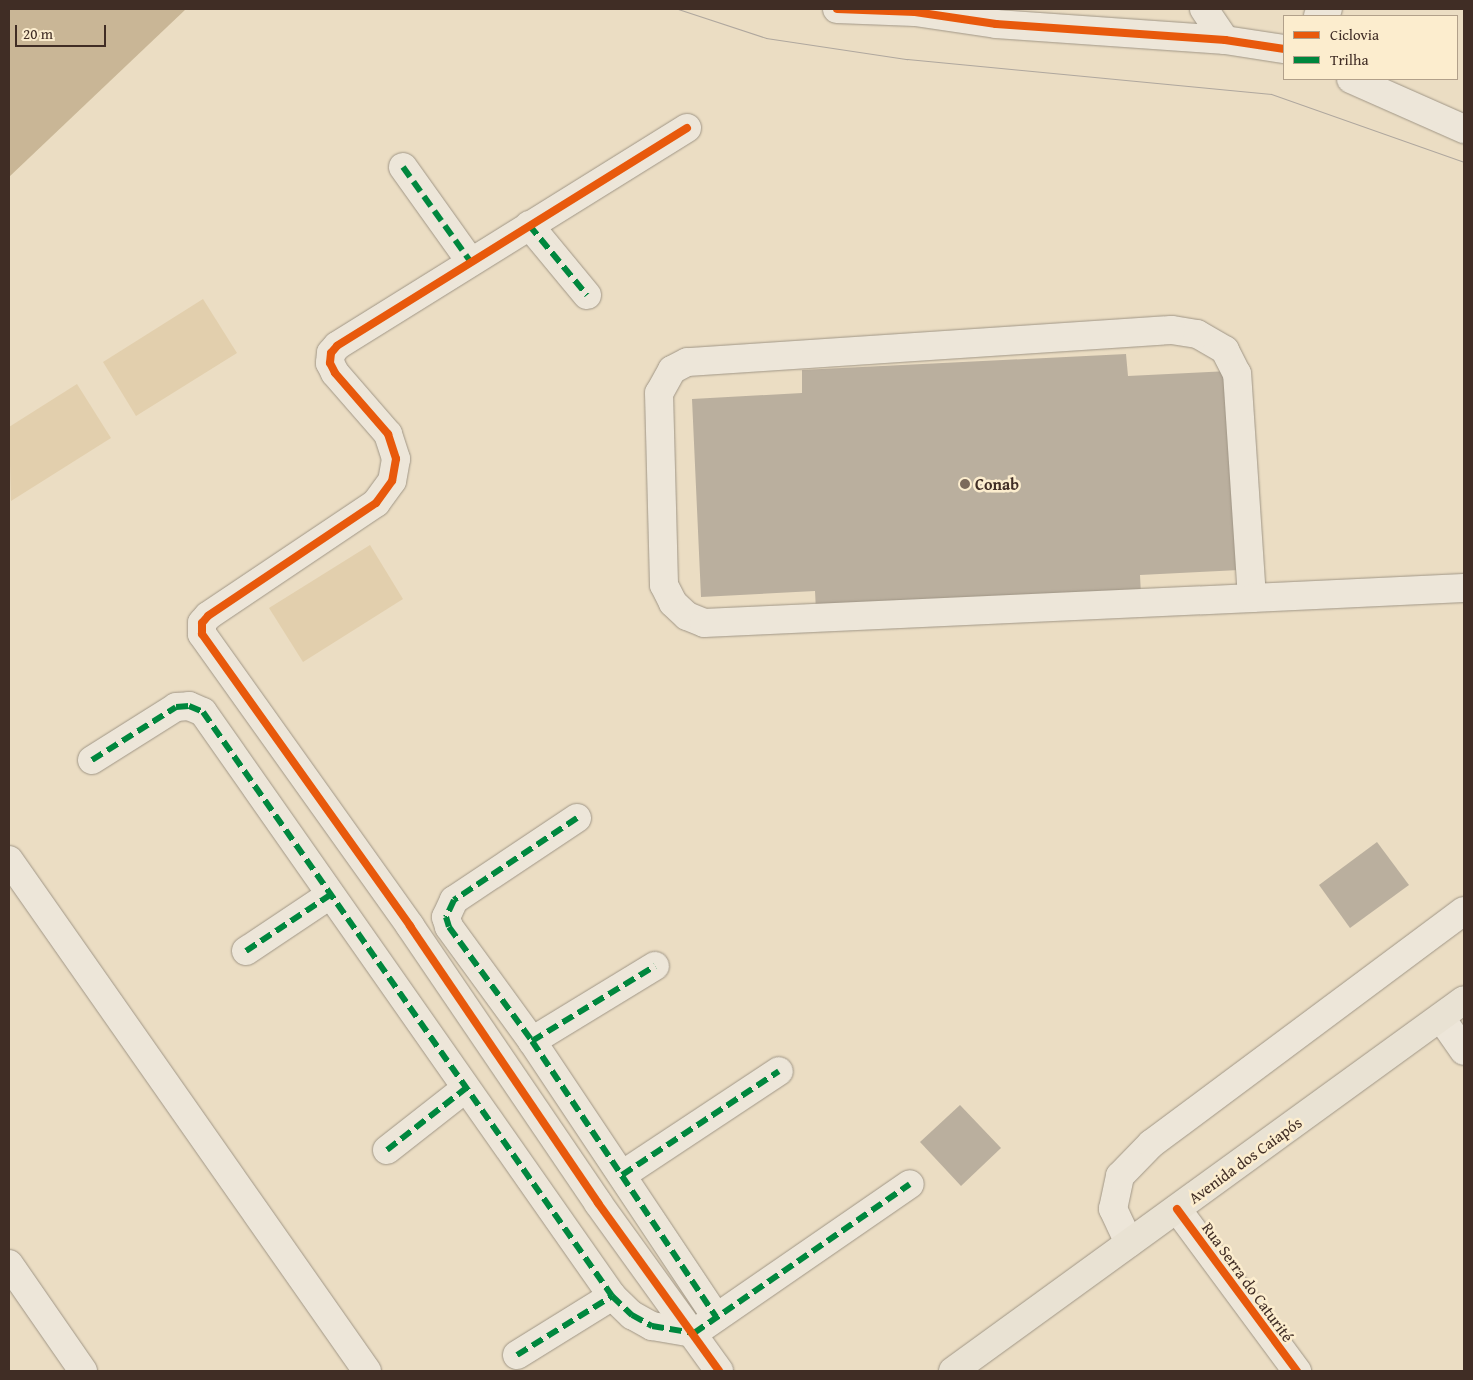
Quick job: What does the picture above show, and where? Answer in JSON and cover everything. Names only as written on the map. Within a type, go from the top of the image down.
[{"type":"main road","name":"Avenida dos Caiapós","points":[[953,1371],[1464,1000]]},
{"type":"street","points":[[837,9],[915,10],[1283,46]]},
{"type":"street","points":[[1204,9],[1225,40]]},
{"type":"street","points":[[1353,80],[1464,129]]},
{"type":"street","points":[[687,128],[470,261],[337,346],[331,353],[330,363],[335,373],[388,434],[396,459],[392,481],[376,503],[208,616],[202,624],[202,634],[410,926],[598,1203],[694,1333],[719,1371]]},
{"type":"street","points":[[403,167],[470,261]]},
{"type":"street","points":[[529,225],[587,295]]},
{"type":"street","points":[[1252,598],[1237,374],[1225,350],[1197,334],[1171,330],[687,362],[672,370],[659,393],[664,585],[673,603],[687,616],[704,623],[1252,598],[1464,588]]},
{"type":"street","points":[[92,760],[176,707],[189,706],[203,712],[612,1296],[632,1315],[652,1326],[694,1333],[910,1184]]},
{"type":"street","points":[[577,818],[454,900],[446,917],[449,927],[532,1041],[716,1317]]},
{"type":"street","points":[[9,860],[367,1371]]},
{"type":"street","points":[[246,951],[330,895]]},
{"type":"street","points":[[1129,1243],[1113,1209],[1120,1176],[1151,1144],[1464,911]]},
{"type":"street","points":[[532,1041],[655,966]]},
{"type":"street","points":[[1440,1018],[1464,1050]]},
{"type":"street","points":[[622,1175],[779,1071]]},
{"type":"street","points":[[388,1150],[466,1088]]},
{"type":"street","name":"Rua Serra do Caturité","points":[[1177,1209],[1297,1371]]},
{"type":"street","points":[[9,1264],[84,1371]]},
{"type":"street","points":[[517,1355],[612,1296]]},
{"type":"shaded area","points":[[9,9],[186,9],[9,177]]},
{"type":"shaded area","points":[[203,299],[237,353],[136,416],[103,362]]},
{"type":"shaded area","points":[[77,384],[111,438],[11,501],[9,427]]},
{"type":"shaded area","points":[[370,545],[403,599],[303,662],[269,608]]},
{"type":"building","name":"Conab","points":[[1126,354],[1128,376],[1229,371],[1239,570],[1140,575],[1141,595],[816,611],[815,591],[701,597],[692,399],[802,393],[802,370]]},
{"type":"building","points":[[1377,842],[1409,885],[1350,928],[1319,885]]},
{"type":"building","points":[[960,1105],[1001,1148],[961,1186],[920,1142]]},
{"type":"tram line","points":[[678,9],[766,38],[907,59],[1271,94],[1464,162]]},
{"type":"marked path","points":[[403,167],[470,261]]},
{"type":"marked path","points":[[529,225],[587,295]]},
{"type":"marked path","points":[[92,760],[176,707],[189,706],[203,712],[612,1296],[632,1315],[652,1326],[694,1333],[910,1184]]},
{"type":"marked path","points":[[577,818],[454,900],[446,917],[449,927],[532,1041],[716,1317]]},
{"type":"marked path","points":[[246,951],[330,895]]},
{"type":"marked path","points":[[532,1041],[655,966]]},
{"type":"marked path","points":[[622,1175],[779,1071]]},
{"type":"marked path","points":[[387,1150],[466,1088]]},
{"type":"marked path","points":[[517,1355],[612,1296]]},
{"type":"cycle path","points":[[837,9],[915,12],[996,24],[1225,40],[1283,49]]},
{"type":"cycle path","points":[[687,128],[337,346],[331,353],[330,363],[335,373],[388,434],[396,459],[392,481],[376,503],[208,616],[202,623],[202,634],[410,926],[598,1203],[719,1371]]},
{"type":"cycle path","points":[[1177,1209],[1297,1371]]},
{"type":"place","name":"Conab","points":[[965,484]]}]
